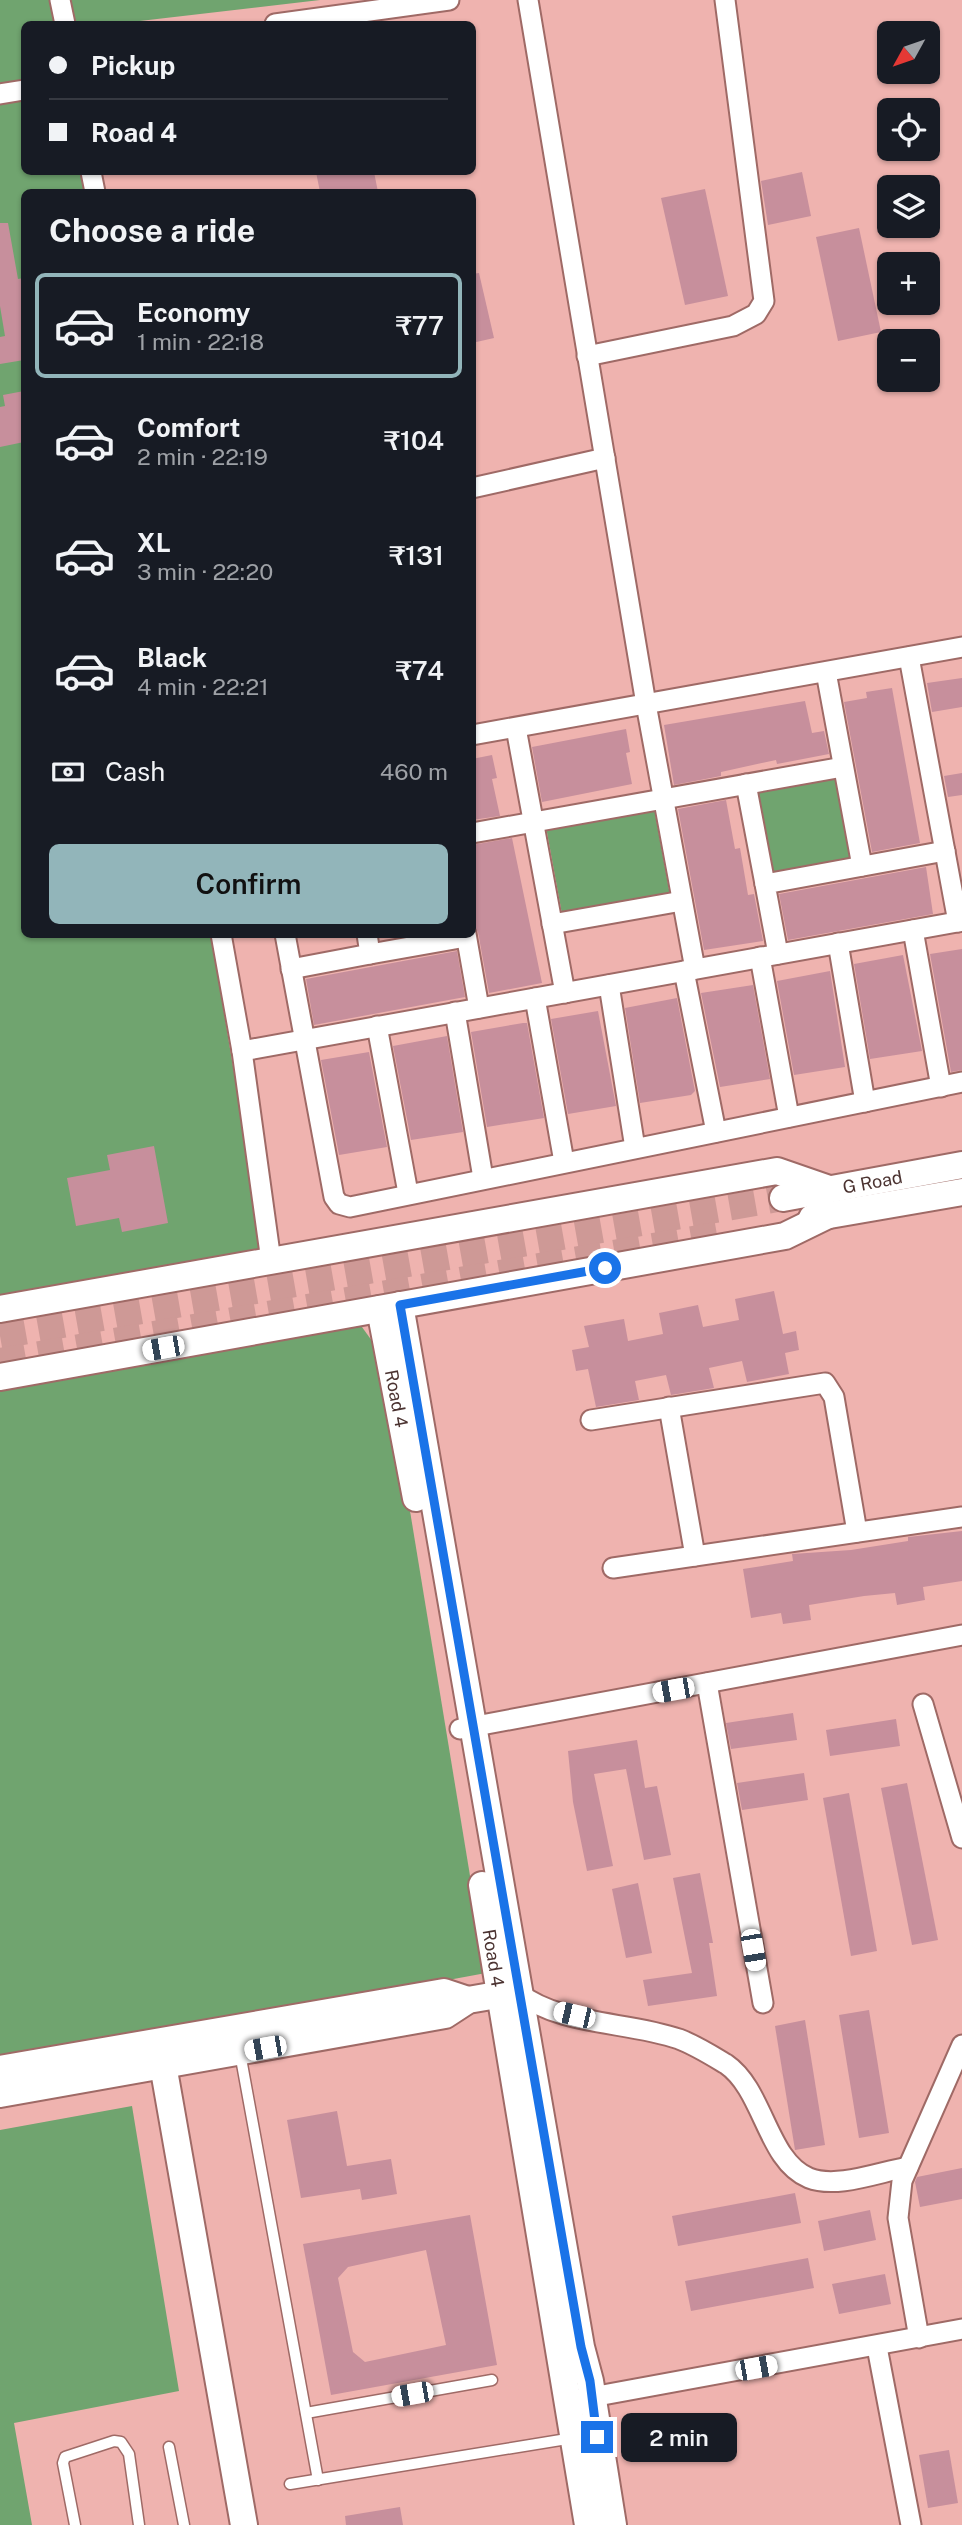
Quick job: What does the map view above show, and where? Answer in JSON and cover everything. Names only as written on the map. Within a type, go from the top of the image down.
[{"type":"street","points":[[60,0],[64,21]]},
{"type":"street","points":[[297,21],[449,0]]},
{"type":"street","points":[[527,0],[682,901],[689,970],[716,1132]]},
{"type":"street","points":[[587,356],[733,326],[756,314],[764,301],[725,0]]},
{"type":"street","points":[[0,94],[21,90]]},
{"type":"street","points":[[476,487],[605,458]]},
{"type":"street","points":[[476,734],[962,647]]},
{"type":"street","points":[[242,1051],[960,922],[909,657]]},
{"type":"street","points":[[826,672],[862,866]]},
{"type":"street","points":[[516,728],[565,993]]},
{"type":"street","points":[[476,832],[844,766]]},
{"type":"street","points":[[746,784],[765,884],[769,956],[789,1117]]},
{"type":"street","points":[[765,884],[945,851]]},
{"type":"street","points":[[552,925],[682,901]]},
{"type":"street","points":[[913,930],[941,1087]]},
{"type":"street","points":[[222,938],[242,1051],[271,1261]]},
{"type":"street","points":[[286,938],[334,1197],[339,1204],[350,1207],[408,1193],[962,1082]]},
{"type":"street","points":[[368,938],[370,954]]},
{"type":"street","points":[[291,969],[455,938]]},
{"type":"street","points":[[466,938],[479,1008]]},
{"type":"street","points":[[838,943],[865,1102]]},
{"type":"street","points":[[608,985],[635,1148]]},
{"type":"street","points":[[536,998],[564,1162]]},
{"type":"street","points":[[455,1012],[483,1178]]},
{"type":"street","points":[[377,1026],[408,1193]]},
{"type":"street","name":"G Road","points":[[962,1165],[830,1189],[784,1210],[828,1215],[962,1192]]},
{"type":"street","points":[[0,1309],[777,1171],[830,1189]]},
{"type":"street","points":[[0,1377],[785,1236],[828,1215]]},
{"type":"street","name":"Road 4","points":[[390,1307],[467,1728],[507,1993],[579,2399],[612,2525]]},
{"type":"street","points":[[591,1420],[825,1383],[834,1397],[857,1532]]},
{"type":"street","points":[[669,1407],[695,1556]]},
{"type":"street","points":[[613,1568],[962,1517]]},
{"type":"street","points":[[467,1728],[962,1635]]},
{"type":"street","points":[[707,1683],[763,2003]]},
{"type":"street","points":[[923,1704],[962,1838]]},
{"type":"street","points":[[0,2094],[161,2053],[443,1992],[468,2000]]},
{"type":"street","points":[[0,2069],[161,2053],[240,2052],[445,2015],[468,2000],[507,1993],[537,2007],[678,2039],[729,2066],[748,2088],[788,2163],[805,2176],[832,2182],[908,2167]]},
{"type":"street","points":[[919,2338],[898,2218],[898,2199],[908,2167],[962,2045]]},
{"type":"street","points":[[161,2053],[244,2525]]},
{"type":"street","points":[[579,2399],[877,2347],[962,2329]]},
{"type":"street","points":[[877,2347],[911,2525]]},
{"type":"street","name":"Road 4","points":[[579,2399],[573,2438],[588,2525]]},
{"type":"lane","points":[[240,2052],[318,2480]]},
{"type":"lane","points":[[306,2413],[492,2380]]},
{"type":"lane","points":[[290,2484],[573,2438]]},
{"type":"lane","points":[[75,2525],[63,2463],[65,2456],[69,2452],[114,2441],[121,2442],[129,2454],[139,2525]]},
{"type":"lane","points":[[169,2447],[184,2525]]},
{"type":"green space","points":[[0,0],[320,0],[140,21],[21,21],[21,175],[84,175],[86,189],[21,189],[21,938],[212,938],[267,1270],[0,1314]]},
{"type":"green space","points":[[839,777],[852,862],[769,874],[756,790]]},
{"type":"green space","points":[[654,808],[670,895],[562,914],[546,827]]},
{"type":"green space","points":[[349,1309],[385,1359],[486,1973],[0,2063],[0,1377]]},
{"type":"green space","points":[[132,2106],[179,2391],[14,2423],[32,2525],[0,2525],[0,2130]]},
{"type":"building","points":[[802,172],[811,216],[768,225],[761,181]]},
{"type":"building","points":[[317,175],[375,175],[377,189],[319,189]]},
{"type":"building","points":[[705,189],[728,296],[685,305],[661,198]]},
{"type":"building","points":[[0,223],[8,223],[18,279],[21,278],[21,360],[0,364],[0,337],[5,336],[0,306]]},
{"type":"building","points":[[859,228],[880,329],[877,329],[877,333],[838,341],[816,237]]},
{"type":"building","points":[[476,273],[479,273],[494,338],[476,342]]},
{"type":"building","points":[[21,392],[21,443],[0,447],[0,407],[5,406],[3,395]]},
{"type":"building","points":[[962,678],[962,707],[932,712],[927,683]]},
{"type":"building","points":[[892,688],[920,843],[872,852],[844,702],[867,698],[866,692]]},
{"type":"building","points":[[805,701],[812,733],[824,731],[829,754],[777,764],[776,760],[721,772],[721,776],[674,785],[664,725]]},
{"type":"building","points":[[626,729],[630,752],[626,753],[632,784],[542,802],[532,747]]},
{"type":"building","points":[[492,755],[497,778],[492,779],[500,816],[476,819],[476,758]]},
{"type":"building","points":[[962,773],[962,795],[948,797],[944,776]]},
{"type":"building","points":[[726,800],[735,849],[740,848],[748,895],[754,894],[763,941],[704,950],[678,809]]},
{"type":"building","points":[[512,838],[542,983],[489,993],[476,929],[476,844]]},
{"type":"building","points":[[926,867],[933,914],[788,940],[779,894]]},
{"type":"building","points":[[962,949],[962,1070],[951,1072],[930,954]]},
{"type":"building","points":[[457,951],[465,997],[314,1025],[306,979]]},
{"type":"building","points":[[903,955],[922,1051],[870,1059],[854,964]]},
{"type":"building","points":[[830,971],[845,1067],[794,1075],[777,981]]},
{"type":"building","points":[[753,985],[770,1079],[720,1087],[701,993]]},
{"type":"building","points":[[677,998],[695,1091],[691,1095],[640,1103],[625,1008]]},
{"type":"building","points":[[598,1011],[616,1106],[568,1114],[551,1019]]},
{"type":"building","points":[[527,1023],[544,1118],[487,1127],[471,1032]]},
{"type":"building","points":[[447,1036],[463,1132],[411,1140],[393,1046]]},
{"type":"building","points":[[369,1052],[387,1147],[339,1155],[321,1060]]},
{"type":"building","points":[[154,1146],[168,1223],[122,1232],[119,1218],[76,1226],[67,1178],[110,1170],[107,1155]]},
{"type":"building","points":[[774,1291],[783,1334],[796,1331],[799,1350],[785,1353],[789,1374],[747,1382],[742,1361],[709,1368],[714,1388],[671,1395],[666,1375],[635,1381],[639,1400],[596,1407],[588,1369],[576,1371],[572,1350],[589,1347],[584,1326],[624,1319],[628,1341],[663,1334],[659,1313],[698,1305],[703,1327],[739,1320],[735,1299]]},
{"type":"building","points":[[962,1531],[962,1581],[923,1587],[925,1600],[897,1605],[895,1593],[864,1596],[809,1605],[811,1620],[783,1624],[781,1613],[751,1618],[743,1569],[793,1561],[792,1554],[851,1550],[908,1541],[908,1537]]},
{"type":"building","points":[[793,1713],[797,1740],[731,1749],[726,1723]]},
{"type":"building","points":[[896,1719],[900,1746],[830,1756],[826,1730]]},
{"type":"building","points":[[637,1740],[645,1788],[657,1786],[671,1855],[644,1860],[626,1769],[594,1774],[613,1866],[587,1871],[573,1802],[568,1751]]},
{"type":"building","points":[[804,1773],[808,1800],[742,1810],[737,1783]]},
{"type":"building","points":[[907,1783],[938,1940],[912,1945],[881,1788]]},
{"type":"building","points":[[849,1793],[877,1951],[851,1956],[823,1798]]},
{"type":"building","points":[[700,1873],[713,1943],[709,1943],[717,1996],[648,2006],[643,1980],[692,1973],[673,1878]]},
{"type":"building","points":[[638,1883],[652,1953],[626,1958],[612,1889]]},
{"type":"building","points":[[869,2010],[889,2133],[859,2138],[839,2015]]},
{"type":"building","points":[[805,2020],[825,2145],[795,2150],[775,2026]]},
{"type":"building","points":[[337,2111],[347,2166],[391,2159],[397,2194],[362,2200],[360,2189],[301,2198],[287,2120]]},
{"type":"building","points":[[962,2168],[962,2199],[920,2207],[915,2182],[917,2177]]},
{"type":"building","points":[[795,2193],[801,2223],[678,2246],[672,2216]]},
{"type":"building","points":[[870,2210],[876,2240],[824,2251],[818,2221]]},
{"type":"building","points":[[470,2215],[497,2365],[331,2395],[303,2244]],"holes":[[[426,2250],[446,2345],[365,2362],[353,2352],[338,2278],[348,2267]]]},
{"type":"building","points":[[808,2258],[814,2288],[691,2311],[685,2281]]},
{"type":"building","points":[[885,2274],[891,2304],[839,2314],[832,2284]]},
{"type":"building","points":[[949,2450],[958,2503],[928,2508],[919,2455]]},
{"type":"building","points":[[400,2507],[403,2525],[346,2525],[345,2516]]},
{"type":"tunnel","points":[[0,1336],[783,1198]]},
{"type":"tunnel","points":[[0,1361],[722,1234]]},
{"type":"route","points":[[597,2437],[590,2381],[581,2347],[517,1992],[475,1727],[400,1305],[605,1268]]}]
